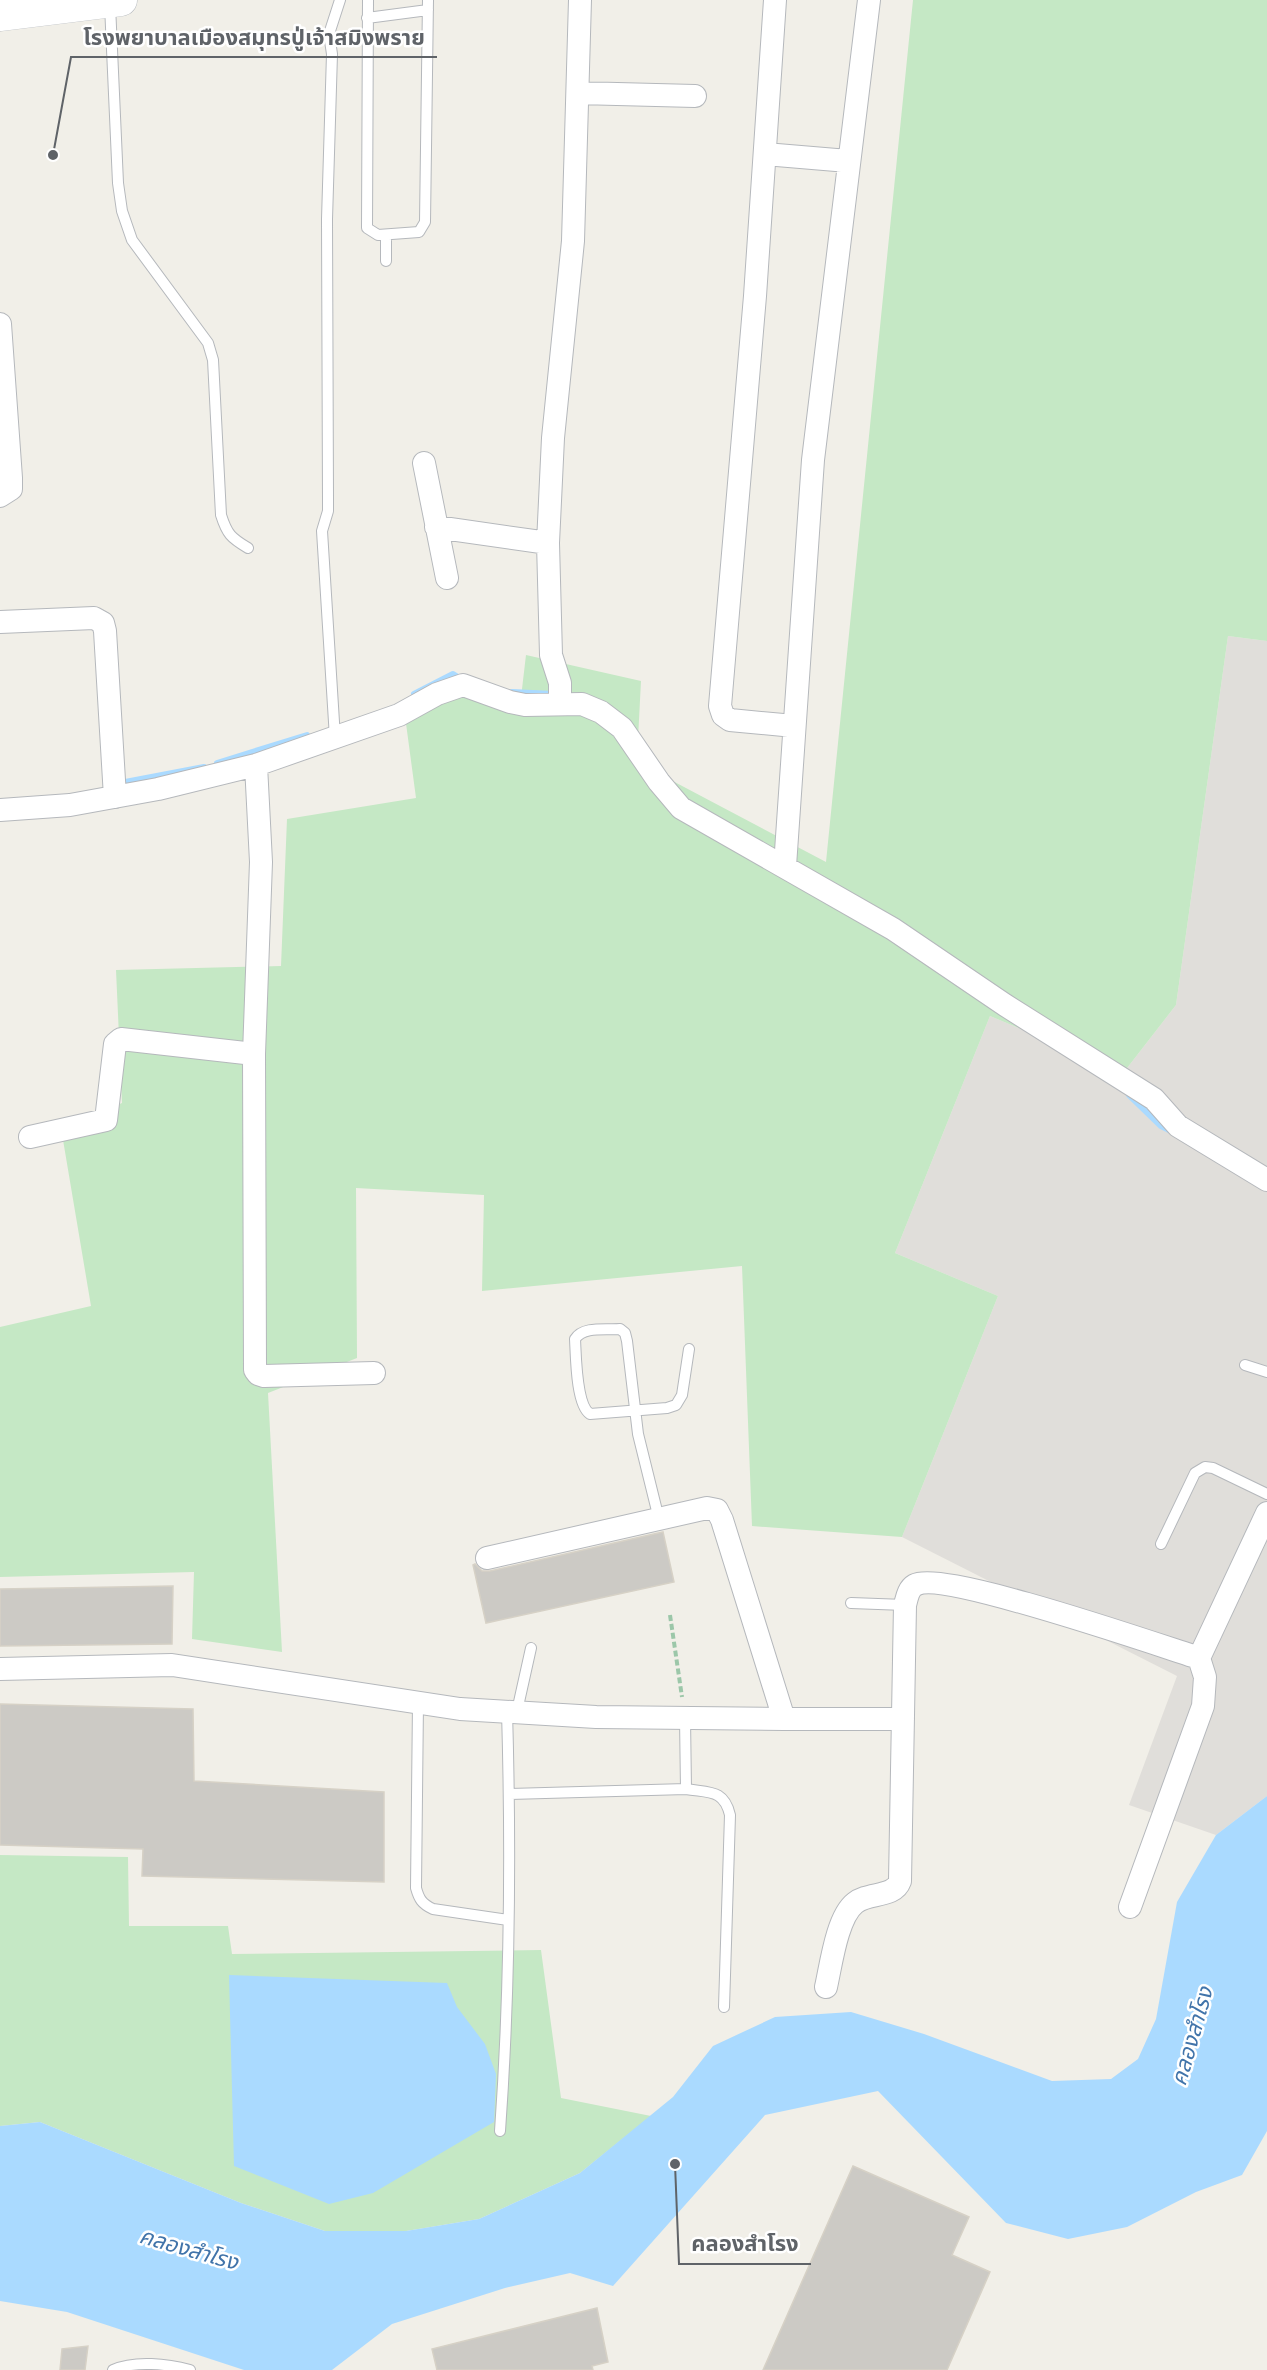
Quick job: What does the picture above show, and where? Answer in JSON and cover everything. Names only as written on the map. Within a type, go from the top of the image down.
[{"type":"main road","points":[[0,15],[115,1]]},
{"type":"street","points":[[560,696],[551,655],[548,543],[554,427],[573,241],[580,0]]},
{"type":"street","points":[[775,0],[755,296],[720,705],[723,715],[730,720],[794,726]]},
{"type":"street","points":[[785,856],[813,460],[868,0]]},
{"type":"street","points":[[578,93],[695,96]]},
{"type":"street","points":[[765,154],[848,161]]},
{"type":"street","points":[[0,331],[11,489],[0,496]]},
{"type":"street","points":[[424,463],[447,578]]},
{"type":"street","points":[[436,527],[548,543]]},
{"type":"street","points":[[0,622],[94,618],[103,623],[114,790]]},
{"type":"street","points":[[0,810],[70,805],[114,790],[158,789],[256,765],[334,729],[399,715],[456,686],[469,686],[510,702],[525,705],[560,696],[612,719],[622,728],[659,782],[681,808],[785,856],[1005,1005],[1154,1099],[1185,1131],[1267,1180]]},
{"type":"street","points":[[256,765],[261,862],[254,1054],[255,1370],[264,1376],[374,1373]]},
{"type":"street","points":[[30,1137],[106,1120],[115,1044],[121,1039],[254,1054]]},
{"type":"street","points":[[487,1558],[707,1508],[717,1510],[784,1719]]},
{"type":"street","points":[[1130,1906],[1203,1706],[1205,1677],[1199,1658],[1267,1513]]},
{"type":"street","points":[[826,1987],[841,1924],[847,1912],[867,1895],[893,1891],[898,1887],[900,1881],[905,1605],[908,1593],[913,1586],[923,1583],[966,1588],[1014,1600],[1199,1658]]},
{"type":"street","points":[[0,1669],[172,1665],[460,1709],[596,1717],[903,1719]]},
{"type":"lane","points":[[334,729],[322,531],[328,511],[327,219],[332,54],[329,34],[340,0]]},
{"type":"lane","points":[[367,18],[428,5],[425,222],[419,232],[378,236],[367,228],[367,18],[368,0]]},
{"type":"lane","points":[[115,1],[118,183],[122,211],[132,240],[208,343],[213,360],[221,515],[226,530],[234,539],[248,548]]},
{"type":"lane","points":[[386,235],[386,261]]},
{"type":"lane","points":[[659,1519],[642,1458],[634,1411],[625,1333],[620,1329],[585,1331],[578,1334],[575,1339],[581,1399],[584,1410],[590,1414],[634,1411],[667,1408],[676,1405],[682,1395],[688,1349]]},
{"type":"lane","points":[[1245,1365],[1267,1372]]},
{"type":"lane","points":[[1161,1544],[1190,1482],[1196,1473],[1205,1467],[1213,1468],[1267,1494]]},
{"type":"lane","points":[[851,1603],[905,1605]]},
{"type":"lane","points":[[500,2131],[507,2036],[512,1711],[531,1648]]},
{"type":"lane","points":[[418,1703],[416,1888],[418,1898],[424,1905],[433,1909],[508,1920]]},
{"type":"lane","points":[[685,1718],[686,1789]]},
{"type":"lane","points":[[510,1794],[686,1789],[718,1794],[726,1802],[730,1815],[724,2007]]},
{"type":"lane","points":[[113,2370],[122,2366],[172,2365],[190,2370]]},
{"type":"path","points":[[670,1615],[685,1718]]},
{"type":"shaded area","points":[[1228,636],[1267,641],[1267,1796],[1216,1835],[1129,1805],[1177,1676],[902,1537],[998,1296],[895,1253],[990,1016],[1124,1072],[1176,1005]]},
{"type":"green space","points":[[913,0],[1267,0],[1267,641],[1228,636],[1176,1005],[1124,1072],[990,1016],[895,1253],[998,1296],[902,1537],[752,1526],[742,1266],[482,1291],[484,1195],[356,1188],[357,1358],[268,1393],[282,1652],[192,1639],[194,1572],[0,1577],[0,1327],[91,1306],[61,1128],[122,1103],[116,970],[281,966],[287,819],[416,798],[403,701],[458,696],[520,706],[526,655],[641,681],[638,739],[667,778],[826,862]]},
{"type":"green space","points":[[0,1855],[128,1857],[129,1926],[228,1926],[232,1954],[541,1950],[561,2098],[651,2116],[580,2173],[479,2219],[406,2231],[325,2231],[241,2203],[40,2122],[0,2126]]},
{"type":"water","points":[[1267,1796],[1267,2131],[1242,2175],[1196,2192],[1127,2227],[1068,2239],[1006,2223],[878,2091],[765,2115],[613,2286],[570,2273],[505,2288],[392,2324],[332,2370],[244,2370],[67,2312],[0,2301],[0,2126],[40,2122],[241,2203],[325,2231],[406,2231],[479,2219],[580,2173],[673,2097],[713,2046],[775,2017],[851,2012],[924,2034],[1052,2081],[1111,2079],[1138,2059],[1156,2019],[1177,1902],[1216,1835]]},
{"type":"water","points":[[229,1975],[447,1983],[457,2007],[485,2044],[496,2074],[494,2122],[373,2193],[329,2204],[234,2166]]},
{"type":"building","points":[[663,1532],[674,1582],[486,1623],[473,1565],[475,1564],[482,1571],[490,1571]]},
{"type":"building","points":[[173,1586],[172,1644],[0,1646],[0,1589]]},
{"type":"building","points":[[0,1704],[193,1709],[194,1781],[384,1792],[384,1882],[142,1876],[143,1849],[0,1845]]},
{"type":"building","points":[[853,2166],[969,2217],[952,2255],[990,2272],[947,2370],[763,2370]]},
{"type":"building","points":[[597,2308],[608,2362],[592,2366],[593,2370],[437,2370],[432,2349]]},
{"type":"building","points":[[88,2346],[85,2370],[60,2370],[62,2349]]},
{"type":"waterway","points":[[414,694],[453,674],[461,679]]},
{"type":"waterway","points":[[512,692],[553,694]]},
{"type":"waterway","points":[[217,763],[307,735]]},
{"type":"waterway","points":[[120,783],[204,767]]},
{"type":"waterway","points":[[1129,1095],[1161,1126],[1171,1131]]},
{"type":"place","name":"โรงพยาบาลเมืองสมุทรปู่เจ้าสมิงพราย","points":[[53,155]]},
{"type":"place","name":"คลองสำโรง","points":[[675,2164]]}]
